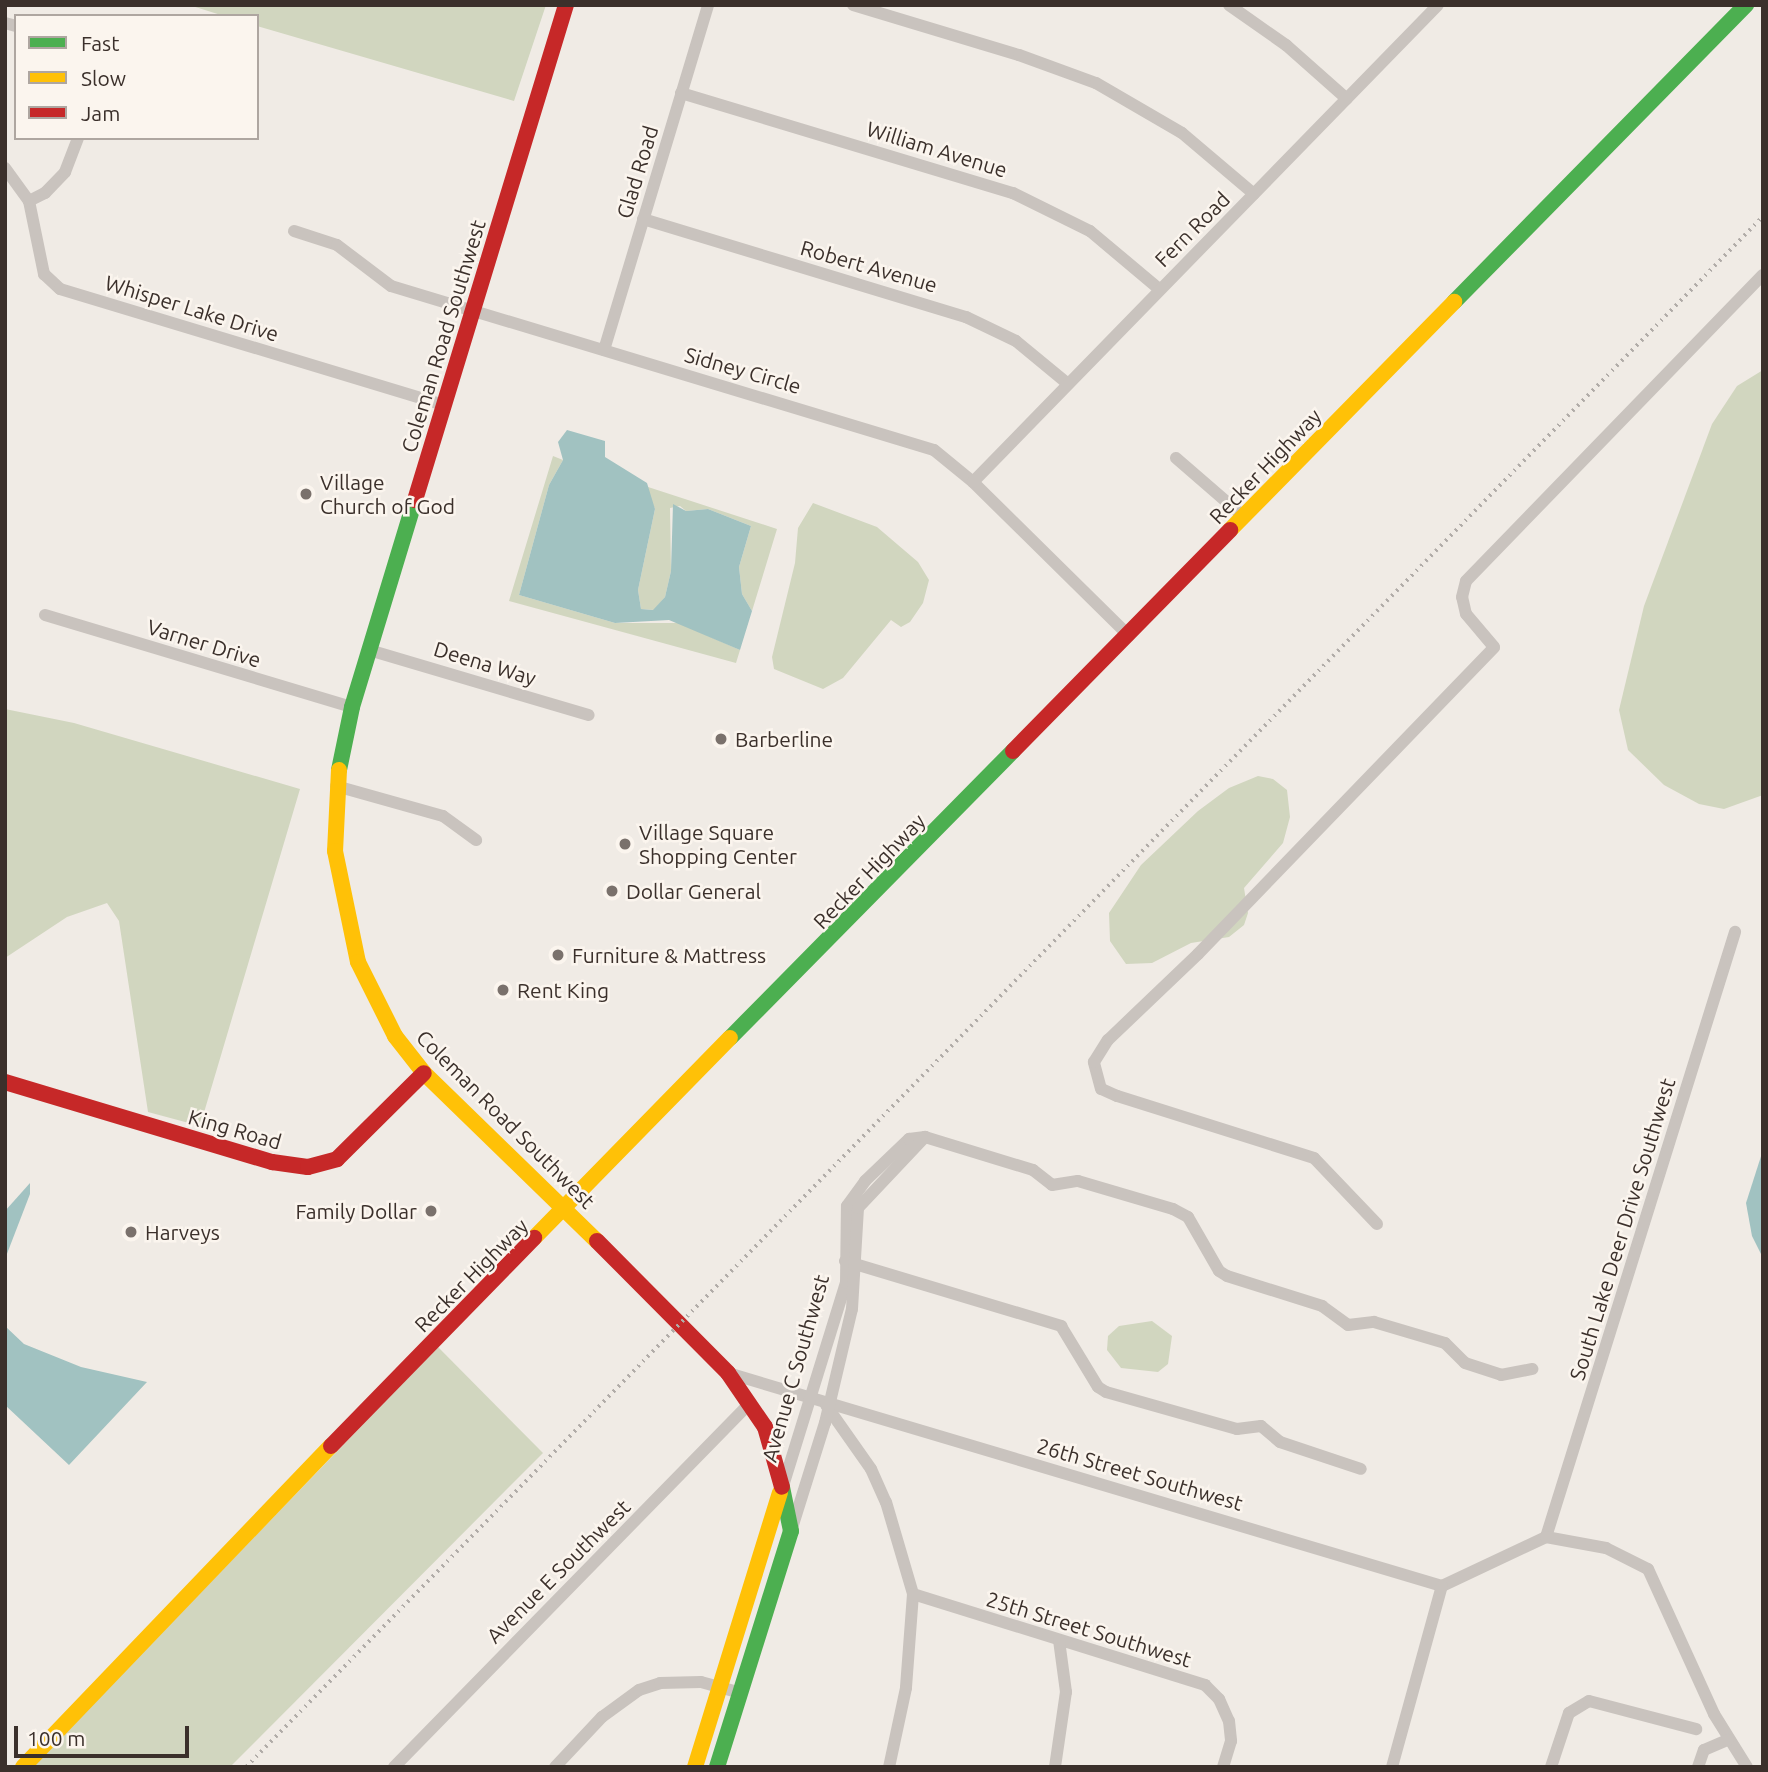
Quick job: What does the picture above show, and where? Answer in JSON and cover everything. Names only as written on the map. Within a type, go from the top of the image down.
[{"type":"street","name":"Coleman Road Southwest","points":[[566,5],[352,707],[336,786],[334,832],[339,886],[358,962],[382,1017],[425,1073],[565,1211],[648,1287],[728,1373],[750,1403],[775,1452],[791,1531]]},
{"type":"street","name":"Glad Road","points":[[604,350],[708,5]]},
{"type":"street","points":[[853,5],[1019,55],[1096,83],[1182,133],[1254,194]]},
{"type":"street","points":[[1229,5],[1286,45],[1346,99]]},
{"type":"street","name":"Fern Road","points":[[973,482],[1438,5]]},
{"type":"street","name":"Recker Highway","points":[[23,1767],[366,1409],[565,1211],[1746,5]]},
{"type":"street","name":"William Avenue","points":[[681,93],[1013,193],[1090,232],[1159,289]]},
{"type":"street","points":[[29,201],[45,193],[65,172],[77,140]]},
{"type":"street","name":"Whisper Lake Drive","points":[[5,168],[29,201],[42,270],[60,289],[444,405]]},
{"type":"street","name":"Robert Avenue","points":[[643,219],[966,317],[1016,341],[1068,384]]},
{"type":"street","name":"Sidney Circle","points":[[293,231],[337,245],[383,283],[919,443],[943,455],[973,482],[1129,636]]},
{"type":"street","points":[[1377,1224],[1314,1157],[1117,1096],[1101,1089],[1094,1062],[1108,1040],[1198,954],[1494,647],[1466,614],[1462,597],[1466,581],[1763,275]]},
{"type":"street","points":[[1176,458],[1244,517]]},
{"type":"street","name":"Varner Drive","points":[[46,615],[352,707]]},
{"type":"street","name":"Deena Way","points":[[369,650],[589,715]]},
{"type":"street","points":[[336,786],[443,816],[476,840]]},
{"type":"street","name":"South Lake Deer Drive Southwest","points":[[1546,1537],[1735,932]]},
{"type":"street","name":"King Road","points":[[5,1082],[272,1162],[308,1167],[337,1159],[425,1073]]},
{"type":"street","name":"Avenue C Southwest","points":[[695,1767],[846,1283],[858,1208],[925,1137],[1033,1170],[1052,1185],[1078,1181],[1182,1213],[1219,1271],[1322,1306],[1348,1325],[1374,1322],[1445,1343],[1465,1363],[1501,1375],[1532,1369]]},
{"type":"street","points":[[851,1262],[1061,1326],[1092,1378],[1106,1392],[1237,1429],[1261,1426],[1280,1442],[1361,1469]]},
{"type":"street","name":"Avenue C Southwest","points":[[717,1767],[825,1423],[826,1405],[852,1309],[851,1262]]},
{"type":"street","points":[[728,1373],[826,1405],[871,1469],[886,1502],[913,1594],[906,1688],[890,1767]]},
{"type":"street","name":"Avenue E Southwest","points":[[394,1767],[750,1403]]},
{"type":"street","name":"26th Street Southwest","points":[[826,1405],[1442,1586]]},
{"type":"street","points":[[1392,1767],[1442,1586],[1546,1537],[1606,1548],[1648,1569],[1714,1714],[1747,1767]]},
{"type":"street","name":"25th Street Southwest","points":[[913,1594],[1198,1681],[1219,1699],[1230,1728],[1223,1767]]},
{"type":"street","points":[[1055,1767],[1066,1692],[1059,1640]]},
{"type":"street","points":[[555,1767],[602,1717],[639,1690],[671,1682],[720,1687],[741,1693]]},
{"type":"street","points":[[1551,1767],[1569,1713],[1589,1701],[1696,1729]]},
{"type":"street","points":[[1696,1729],[1714,1714]]},
{"type":"street","points":[[1696,1729],[1704,1750],[1698,1767]]},
{"type":"street","points":[[1704,1750],[1728,1740]]},
{"type":"green space","points":[[189,5],[546,5],[514,101],[259,27],[259,14],[218,14]]},
{"type":"green space","points":[[1763,370],[1763,795],[1724,809],[1699,804],[1664,785],[1628,750],[1619,710],[1644,606],[1712,424],[1737,386]]},
{"type":"green space","points":[[553,456],[563,460],[549,485],[519,595],[615,623],[679,623],[740,650],[736,663],[509,601]]},
{"type":"green space","points":[[645,486],[777,529],[752,611],[742,594],[739,567],[751,526],[708,509],[686,511],[680,506],[670,508],[671,571],[665,597],[654,610],[641,609],[638,590],[655,509]]},
{"type":"green space","points":[[813,503],[877,527],[918,562],[929,580],[923,603],[910,622],[901,627],[891,620],[843,678],[823,689],[774,669],[772,657],[795,563],[798,528]]},
{"type":"green space","points":[[5,709],[74,723],[300,789],[200,1126],[148,1112],[119,921],[107,903],[67,917],[5,958]]},
{"type":"green space","points":[[1258,776],[1273,779],[1287,790],[1290,817],[1283,843],[1244,888],[1248,913],[1244,925],[1229,937],[1191,943],[1152,963],[1126,964],[1110,941],[1109,913],[1141,865],[1198,811],[1229,788]]},
{"type":"green space","points":[[1152,1321],[1172,1336],[1168,1364],[1158,1372],[1121,1368],[1107,1350],[1108,1336],[1119,1326]]},
{"type":"green space","points":[[438,1347],[543,1453],[230,1767],[32,1767]]},
{"type":"water","points":[[567,430],[605,441],[605,457],[647,483],[655,509],[638,590],[641,609],[653,610],[665,597],[671,571],[673,504],[686,511],[708,509],[751,526],[739,567],[742,594],[752,611],[740,650],[669,620],[615,623],[519,595],[549,485],[563,460],[558,442]]},
{"type":"water","points":[[1763,1150],[1763,1258],[1752,1236],[1746,1203]]},
{"type":"water","points":[[30,1183],[30,1194],[5,1259],[5,1211]]},
{"type":"water","points":[[5,1326],[24,1344],[81,1367],[147,1382],[69,1465],[5,1405]]},
{"type":"railway","points":[[246,1767],[1763,216]]},
{"type":"traffic: fast","points":[[1454,302],[1746,5]]},
{"type":"traffic: fast","points":[[339,770],[352,707],[415,500]]},
{"type":"traffic: fast","points":[[730,1038],[1013,751]]},
{"type":"traffic: fast","points":[[717,1767],[791,1531],[782,1487]]},
{"type":"traffic: slow","points":[[1230,530],[1454,302]]},
{"type":"traffic: slow","points":[[339,770],[335,851],[358,962],[395,1036],[424,1073],[597,1241]]},
{"type":"traffic: slow","points":[[534,1238],[730,1038]]},
{"type":"traffic: slow","points":[[23,1767],[331,1446]]},
{"type":"traffic: slow","points":[[695,1767],[780,1493]]},
{"type":"traffic: jam","points":[[415,500],[566,5]]},
{"type":"traffic: jam","points":[[1013,751],[1230,530]]},
{"type":"traffic: jam","points":[[5,1082],[272,1162],[308,1167],[337,1159],[424,1073]]},
{"type":"traffic: jam","points":[[331,1446],[534,1238]]},
{"type":"traffic: jam","points":[[597,1241],[728,1373],[765,1427],[782,1487]]},
{"type":"place","name":"Village Church of God","points":[[306,494]]},
{"type":"place","name":"Barberline","points":[[721,739]]},
{"type":"place","name":"Village Square Shopping Center","points":[[625,844]]},
{"type":"place","name":"Dollar General","points":[[612,891]]},
{"type":"place","name":"Furniture & Mattress","points":[[558,955]]},
{"type":"place","name":"Rent King","points":[[503,990]]},
{"type":"place","name":"Family Dollar","points":[[431,1211]]},
{"type":"place","name":"Harveys","points":[[131,1232]]}]
